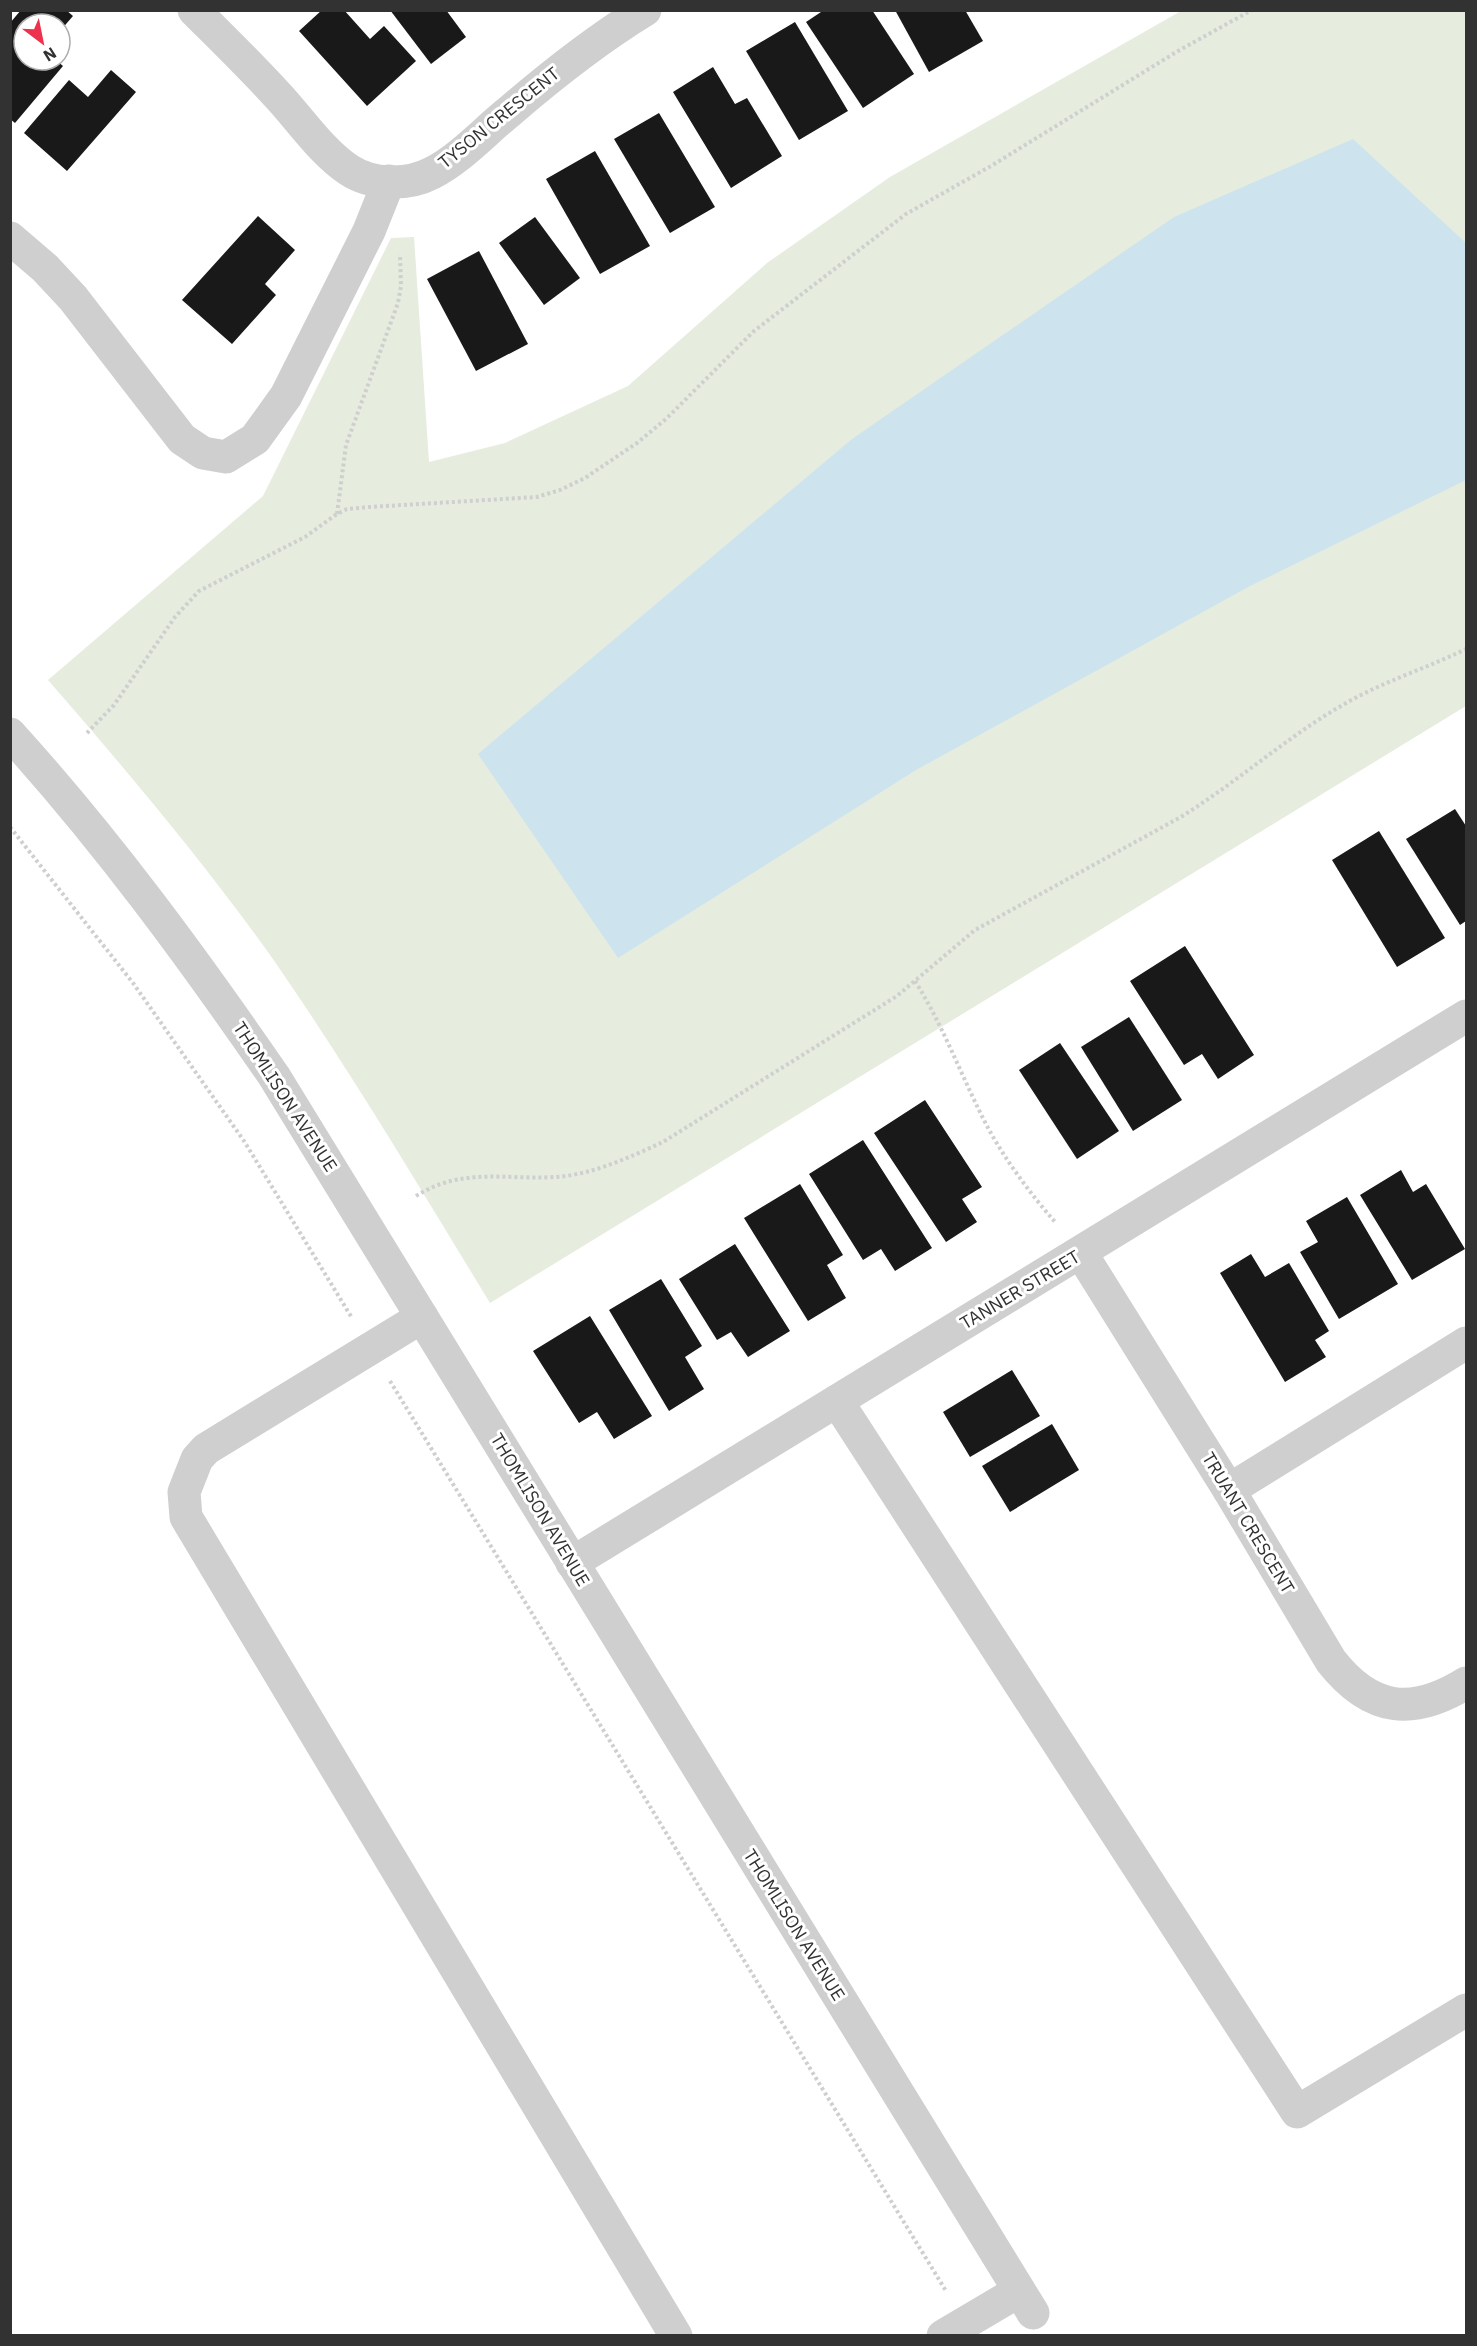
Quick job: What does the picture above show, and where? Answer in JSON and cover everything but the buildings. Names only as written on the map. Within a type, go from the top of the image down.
[{"type":"street","name":"TYSON CRESCENT","points":[[194,10],[263,80],[328,152],[348,170],[367,180],[389,182],[411,180],[432,173],[456,156],[564,65],[645,10]]},
{"type":"street","points":[[10,237],[45,268],[73,298],[182,439],[203,453],[226,457],[255,439],[286,396],[369,231],[389,182]]},
{"type":"street","name":"THOMLISON AVENUE","points":[[10,734],[50,778],[146,897],[228,1009],[316,1143],[1026,2302],[954,2329]]},
{"type":"street","name":"TANNER STREET","points":[[572,1563],[1467,1016]]},
{"type":"street","name":"TRUANT CRESCENT","points":[[1081,1253],[1229,1490],[1330,1661],[1342,1676],[1358,1689],[1400,1705],[1426,1703],[1467,1683]]},
{"type":"street","points":[[422,1317],[206,1449],[196,1459],[184,1492],[186,1517],[676,2336]]},
{"type":"street","points":[[1229,1490],[1467,1343]]},
{"type":"street","points":[[837,1401],[1297,2112],[1467,2010]]},
{"type":"path","points":[[87,733],[114,705],[175,617],[199,591],[305,537],[347,509],[537,497],[560,490],[585,478],[637,443],[666,419],[754,331],[906,214],[991,166],[1178,51],[1252,10]]},
{"type":"path","points":[[337,514],[346,445],[398,303],[400,243]]},
{"type":"path","points":[[416,1196],[440,1182],[458,1179],[480,1176],[556,1177],[589,1170],[632,1156],[663,1142],[897,996],[975,930],[1179,819],[1211,799],[1310,725],[1342,705],[1405,674],[1467,649]]},
{"type":"path","points":[[10,827],[133,983],[244,1141],[954,2329]]},
{"type":"path","points":[[915,981],[932,1007],[998,1145],[1048,1214],[1081,1253]]},
{"type":"shaded area","points":[[1181,11],[1466,11],[1466,706],[490,1303],[358,1088],[275,962],[165,818],[48,680],[263,496],[391,238],[414,237],[429,462],[505,443],[628,386],[767,263],[890,177]]},
{"type":"water","points":[[1353,139],[1466,243],[1466,480],[1250,586],[916,770],[618,958],[478,754],[852,439],[1174,217]]}]
